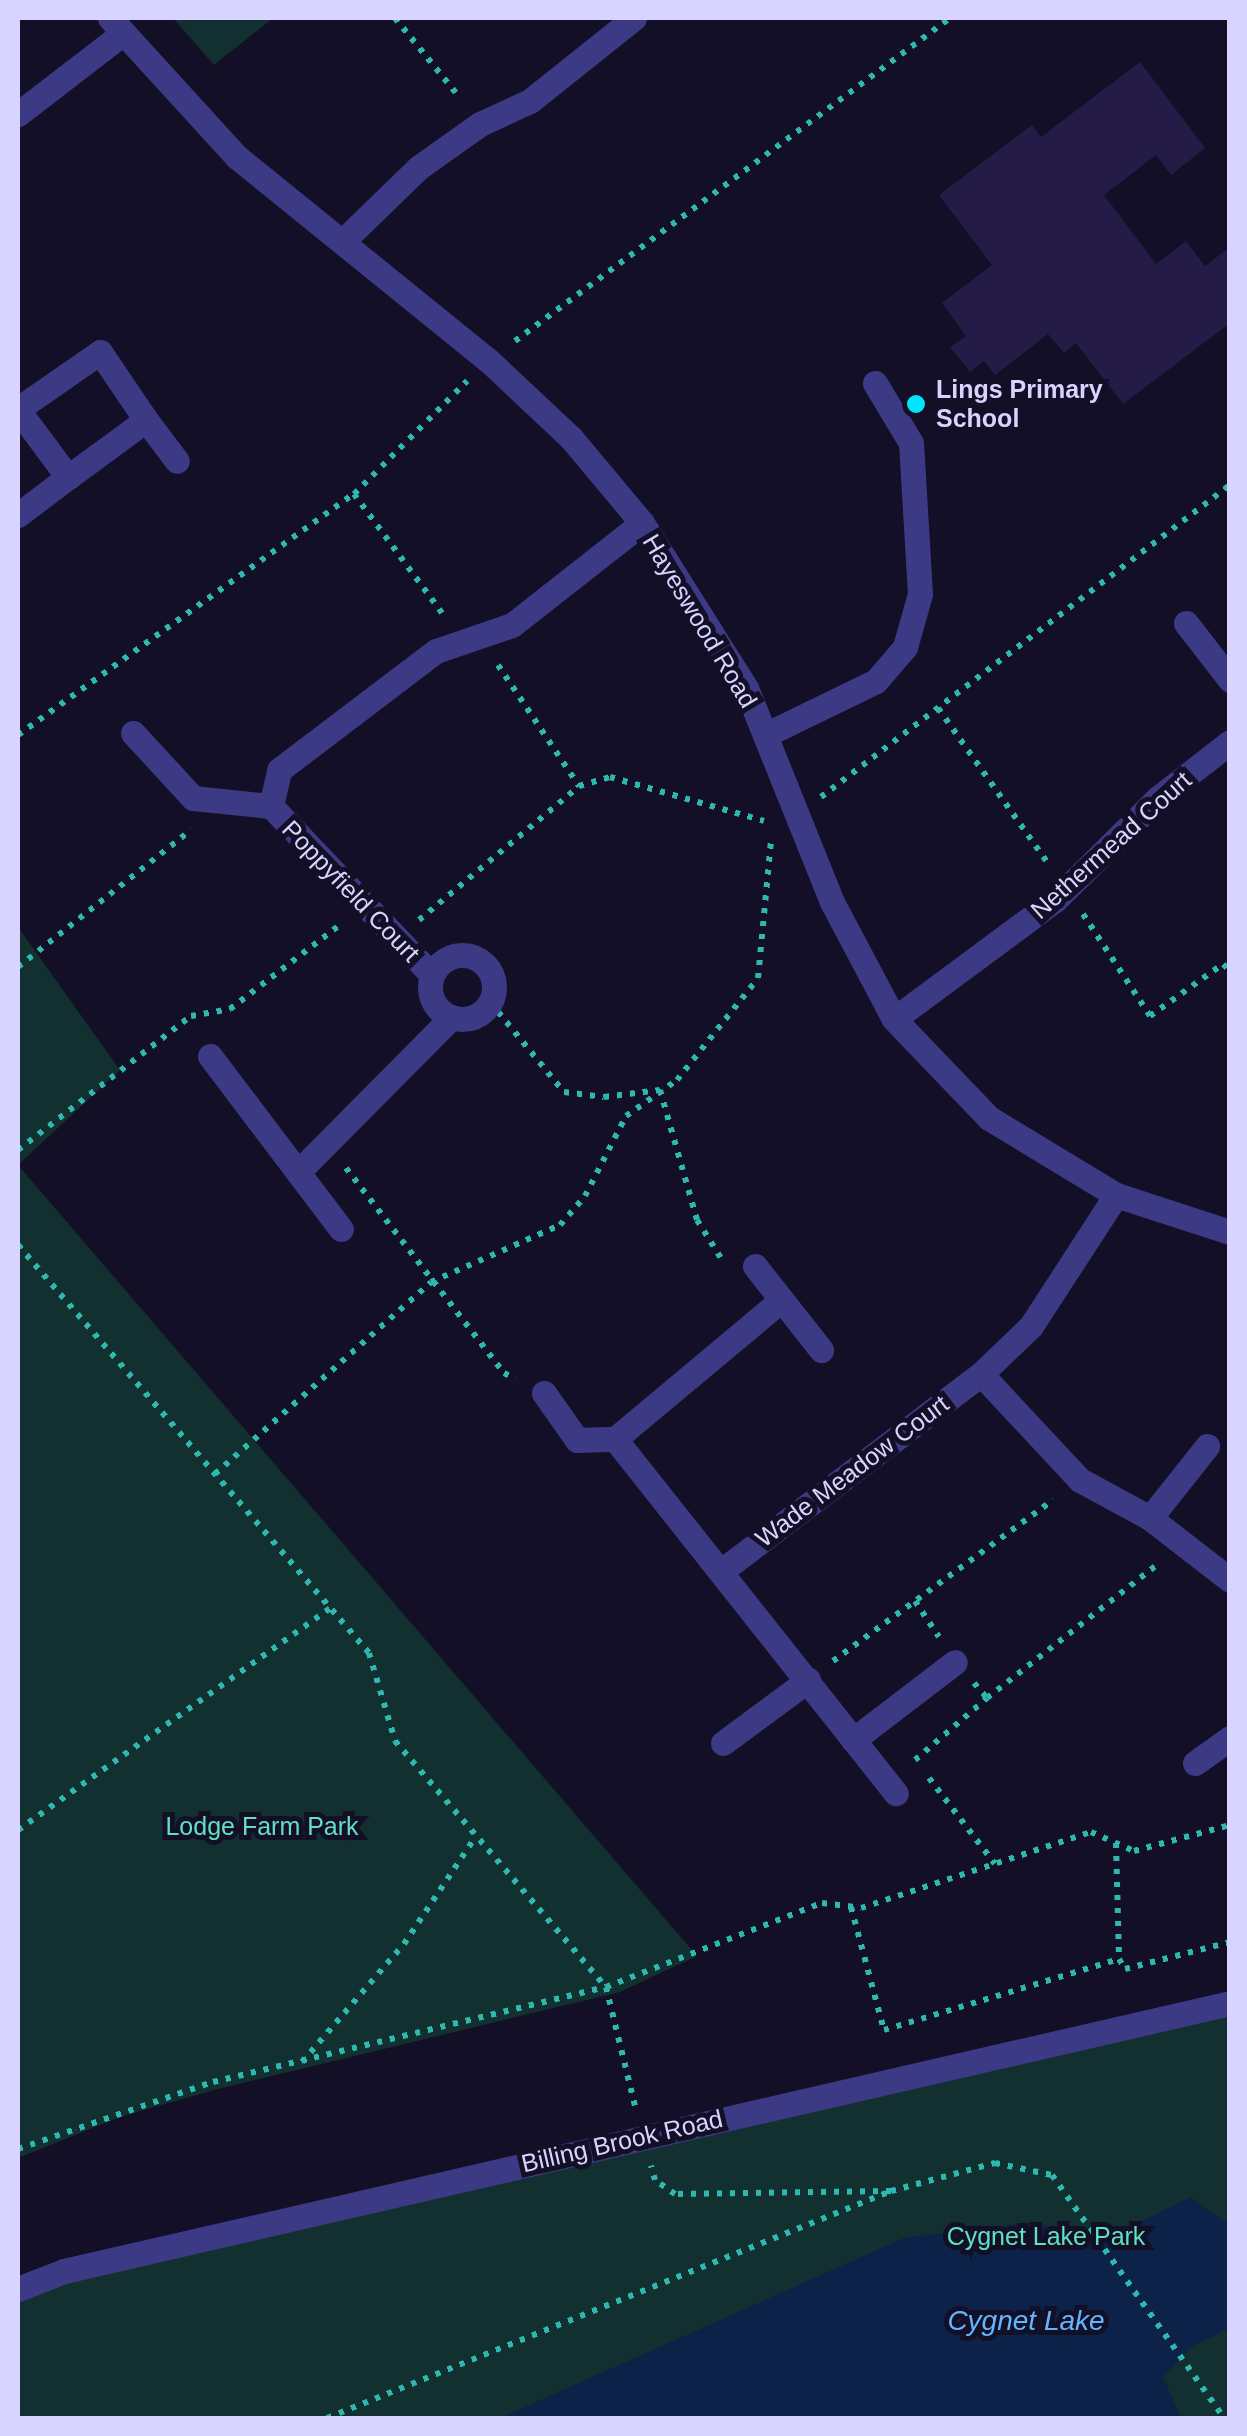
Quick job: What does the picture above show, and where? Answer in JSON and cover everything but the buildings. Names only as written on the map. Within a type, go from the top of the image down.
[{"type":"street","points":[[344,240],[418,168],[480,124],[530,101],[634,18]]},
{"type":"street","points":[[18,114],[117,25]]},
{"type":"street","name":"Hayeswood Road","points":[[117,25],[237,156],[344,240],[570,438],[642,523],[746,688],[832,902],[894,1019],[989,1118],[1116,1195],[1230,1232]]},
{"type":"street","points":[[68,477],[18,410],[100,352],[177,461]]},
{"type":"street","points":[[765,735],[876,681],[905,648],[920,594],[911,443],[875,382]]},
{"type":"street","points":[[18,515],[146,420]]},
{"type":"street","name":"Poppyfield Court","points":[[270,806],[279,770],[436,652],[512,625],[642,523]]},
{"type":"street","points":[[1186,623],[1230,680]]},
{"type":"street","name":"Poppyfield Court","points":[[133,734],[193,798],[270,806],[432,976]]},
{"type":"street","name":"Nethermead Court","points":[[894,1019],[1056,900],[1158,798],[1230,742]]},
{"type":"street","name":"Poppyfield Court","points":[[452,1017],[431,998],[432,976],[450,957],[475,958],[491,973],[490,1002]]},
{"type":"street","points":[[298,1172],[330,1146],[452,1017],[474,1017],[490,1002]]},
{"type":"street","points":[[210,1056],[341,1228]]},
{"type":"street","name":"Wade Meadow Court","points":[[724,1569],[980,1374],[1031,1326],[1116,1195]]},
{"type":"street","points":[[756,1266],[821,1350]]},
{"type":"street","points":[[544,1393],[577,1440],[615,1439],[781,1300]]},
{"type":"street","points":[[980,1374],[1080,1480],[1150,1518],[1230,1580]]},
{"type":"street","points":[[615,1439],[724,1569],[896,1793]]},
{"type":"street","points":[[1150,1518],[1207,1446]]},
{"type":"street","points":[[853,1740],[956,1662]]},
{"type":"street","points":[[723,1743],[808,1680]]},
{"type":"street","points":[[1196,1764],[1230,1738]]},
{"type":"street","name":"Billing Brook Road","points":[[18,2289],[64,2272],[642,2135],[1230,2003]]},
{"type":"path","points":[[395,18],[480,124]]},
{"type":"path","points":[[796,813],[1230,485]]},
{"type":"path","points":[[354,494],[440,612],[478,637],[579,786]]},
{"type":"path","points":[[215,1474],[431,1282],[560,1225],[593,1184],[626,1116],[710,1046],[758,978],[774,824],[610,777],[579,786],[396,939]]},
{"type":"path","points":[[18,967],[228,802]]},
{"type":"path","points":[[490,1002],[564,1092],[604,1097],[660,1090]]},
{"type":"path","points":[[660,1090],[697,1220],[728,1269]]},
{"type":"path","points":[[330,1146],[504,1373],[544,1393]]},
{"type":"path","points":[[18,1245],[370,1654],[395,1741],[474,1839],[606,1987],[655,2180],[675,2194],[891,2191]]},
{"type":"path","points":[[808,1680],[1080,1480]]},
{"type":"path","points":[[994,1864],[914,1758],[1183,1544]]},
{"type":"path","points":[[915,1601],[956,1662],[987,1698]]},
{"type":"path","points":[[18,1830],[330,1608]]},
{"type":"path","points":[[18,2149],[119,2110],[606,1987],[822,1903],[851,1907],[1091,1832],[1134,1851],[1230,1824]]},
{"type":"path","points":[[301,2063],[404,1944],[474,1839]]},
{"type":"path","points":[[1116,1843],[1119,1959],[1125,1969],[1230,1942]]},
{"type":"path","points":[[851,1907],[884,2030],[1119,1959]]},
{"type":"path","points":[[327,2418],[891,2191],[995,2162],[1052,2176],[1224,2418]]},
{"type":"green space","points":[[173,18],[273,18],[214,65]]},
{"type":"green space","points":[[18,927],[120,1070],[18,1165]]},
{"type":"green space","name":"Lodge Farm Park","points":[[18,1165],[697,1956],[620,1992],[214,2090],[120,2117],[18,2158]]},
{"type":"green space","name":"Cygnet Lake Park","points":[[1229,2003],[1229,2418],[18,2418],[18,2289]]},
{"type":"water","name":"Cygnet Lake","points":[[1190,2197],[1229,2225],[1230,2328],[1191,2347],[1163,2377],[1181,2418],[500,2418],[904,2238],[1025,2223],[1116,2234]]},
{"type":"place","name":"Lings Primary School","points":[[916,404]]}]
